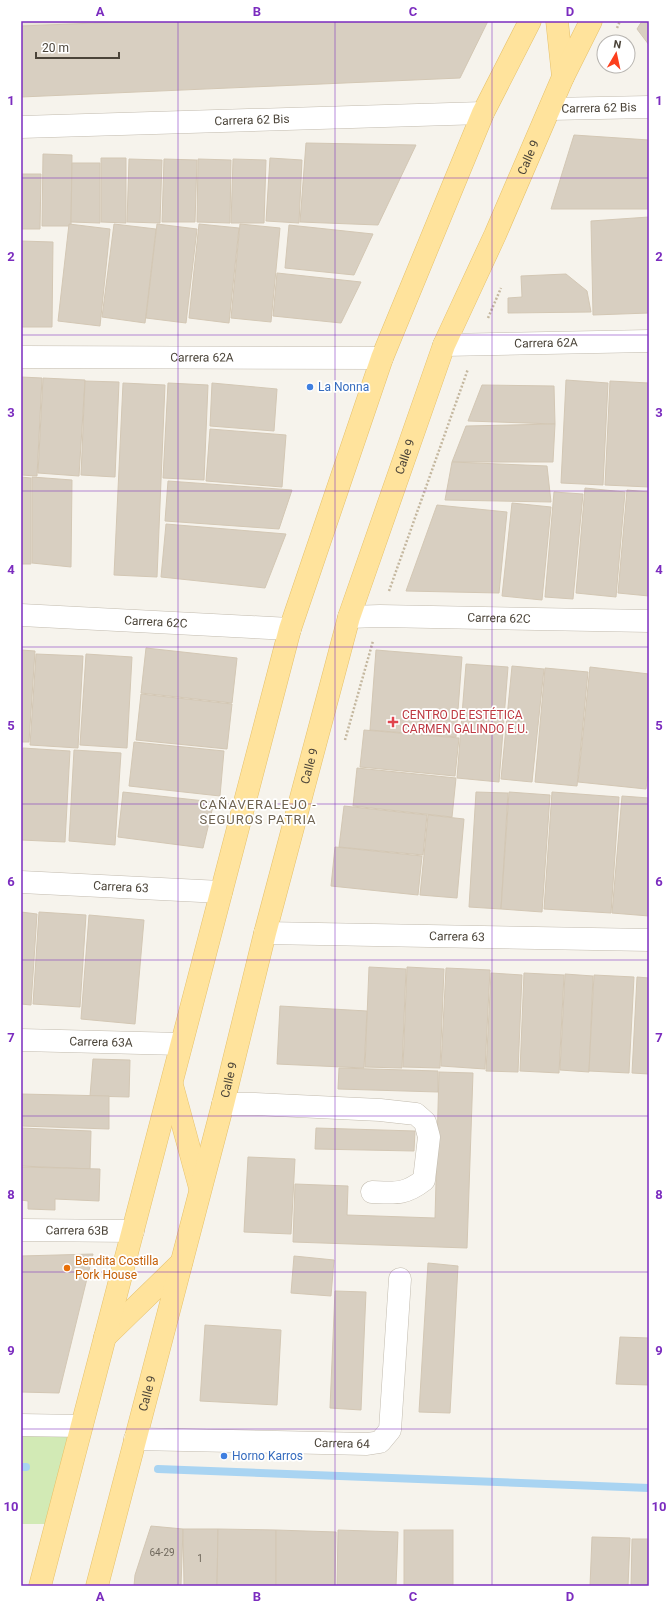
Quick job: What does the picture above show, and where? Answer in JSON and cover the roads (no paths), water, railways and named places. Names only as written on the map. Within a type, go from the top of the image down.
[{"type":"main road","points":[[40,1586],[290,629],[382,358],[483,113],[530,21]]},
{"type":"main road","points":[[557,21],[563,77]]},
{"type":"main road","name":"Calle 9","points":[[97,1586],[201,1189],[264,933],[349,617],[444,346],[495,235],[563,77],[591,21]]},
{"type":"main road","points":[[171,1083],[201,1189]]},
{"type":"main road","points":[[105,1337],[181,1263]]},
{"type":"street","name":"Carrera 62 Bis","points":[[550,109],[649,107]]},
{"type":"street","name":"Carrera 62 Bis","points":[[21,127],[483,113]]},
{"type":"street","name":"Carrera 62A","points":[[444,346],[649,341]]},
{"type":"street","name":"Carrera 62A","points":[[21,357],[382,358]]},
{"type":"street","name":"Carrera 62C","points":[[21,615],[290,629]]},
{"type":"street","name":"Carrera 62C","points":[[349,617],[380,616],[649,621]]},
{"type":"street","name":"Carrera 63","points":[[21,882],[221,892]]},
{"type":"street","name":"Carrera 63","points":[[264,933],[649,940]]},
{"type":"street","name":"Carrera 63A","points":[[21,1040],[181,1044]]},
{"type":"street","points":[[222,1104],[255,1104],[380,1110],[416,1114],[425,1122],[429,1137],[424,1180],[413,1189],[397,1193],[372,1192]]},
{"type":"street","name":"Carrera 63B","points":[[21,1230],[133,1231]]},
{"type":"street","name":"Carrera 64","points":[[135,1439],[367,1444],[380,1442],[390,1430],[400,1279]]},
{"type":"street","points":[[21,1426],[82,1426]]},
{"type":"waterway","points":[[21,1467],[26,1467]]},
{"type":"waterway","points":[[158,1469],[649,1488]]},
{"type":"place","name":"La Nonna","points":[[310,387]]},
{"type":"place","name":"CENTRO DE ESTÉTICA CARMEN GALINDO E.U.","points":[[393,722]]},
{"type":"place","name":"Bendita Costilla Pork House","points":[[67,1268]]},
{"type":"place","name":"Horno Karros","points":[[224,1456]]},
{"type":"district","name":"CAÑAVERALEJO - SEGUROS PATRIA","points":[[258,812]]}]
